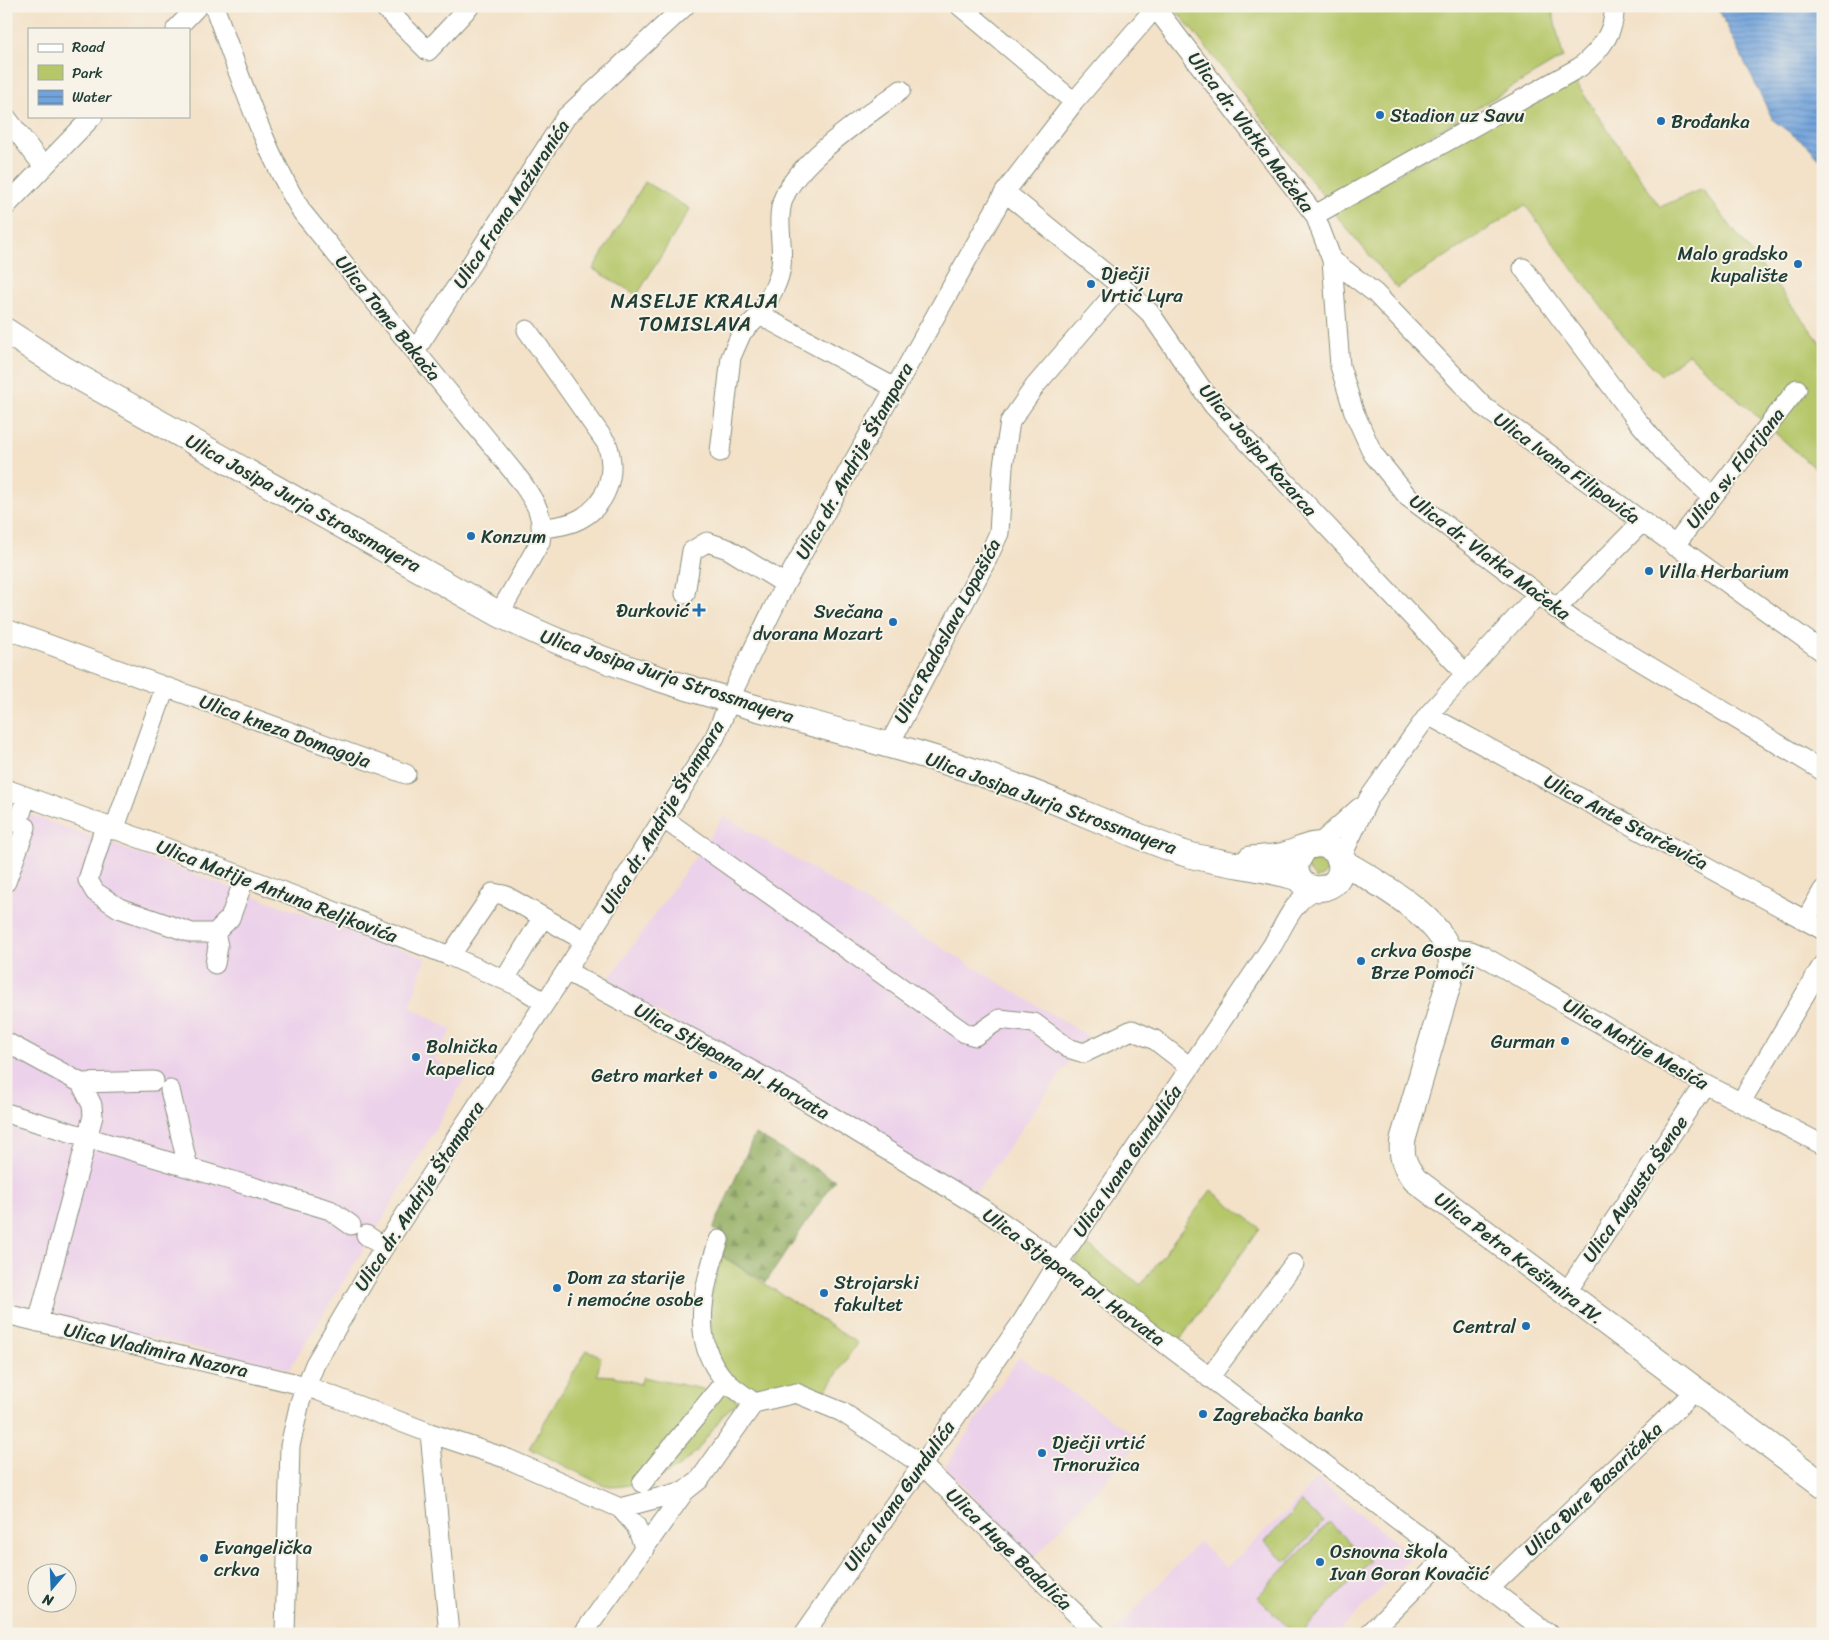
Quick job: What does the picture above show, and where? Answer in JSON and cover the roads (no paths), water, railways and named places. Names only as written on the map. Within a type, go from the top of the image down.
[{"type":"main road","name":"Ulica Josipa Jurja Strossmayera","points":[[6,331],[66,370],[499,614],[558,643],[730,700],[889,745],[987,776],[1183,852],[1222,863]]},
{"type":"main road","name":"Ulica Josipa Jurja Strossmayera","points":[[6,344],[66,370]]},
{"type":"main road","points":[[1312,847],[1296,863],[1322,877],[1421,914],[1433,926],[1446,946]]},
{"type":"main road","points":[[1222,863],[1282,856],[1312,847],[1332,849],[1322,877]]},
{"type":"main road","points":[[1222,863],[1322,877]]},
{"type":"main road","name":"Ulica Petra Krešimira IV.","points":[[1446,946],[1451,963],[1449,982],[1406,1124],[1401,1150],[1403,1160],[1415,1180],[1823,1485]]},
{"type":"street","points":[[177,28],[198,6]]},
{"type":"street","name":"Ulica Tome Bakača","points":[[214,6],[261,130],[287,188],[318,234],[520,480],[541,515],[542,528]]},
{"type":"street","points":[[383,6],[428,51],[470,6]]},
{"type":"street","name":"Ulica Frana Mažuranića","points":[[415,351],[566,117],[685,6]]},
{"type":"street","points":[[960,6],[1074,102]]},
{"type":"street","points":[[1315,215],[1580,67],[1591,58],[1605,41],[1613,22],[1614,6]]},
{"type":"street","name":"Ulica dr. Andrije Štampara","points":[[285,1634],[290,1446],[306,1386],[315,1364],[384,1247],[566,971],[715,737],[730,700],[785,584],[1005,192],[1074,102],[1154,7]]},
{"type":"street","name":"Ulica dr. Vlatka Mačeka","points":[[1154,7],[1315,215],[1332,260],[1340,366],[1354,412],[1373,454],[1408,497],[1556,609],[1823,771]]},
{"type":"street","points":[[720,452],[731,357],[742,332],[760,315],[776,285],[781,265],[780,219],[784,197],[805,166],[901,90]]},
{"type":"street","points":[[6,117],[44,167]]},
{"type":"street","points":[[6,206],[91,118]]},
{"type":"street","name":"Ulica Josipa Kozarca","points":[[1005,192],[1121,286],[1150,314],[1213,405],[1465,674]]},
{"type":"street","name":"Ulica Ivana Filipovića","points":[[1332,260],[1375,293],[1484,407],[1641,523],[1823,652]]},
{"type":"street","points":[[1523,268],[1641,425],[1662,450],[1712,496]]},
{"type":"street","name":"Ulica Radoslava Lopašića","points":[[889,745],[988,557],[999,532],[1003,466],[1010,422],[1035,386],[1121,286]]},
{"type":"street","points":[[760,315],[895,388]]},
{"type":"street","points":[[499,614],[540,542],[542,528],[562,526],[582,518],[599,503],[607,492],[612,457],[607,444],[527,330]]},
{"type":"street","name":"Ulica sv. Florijana","points":[[1674,546],[1797,389]]},
{"type":"street","points":[[1556,609],[1641,523]]},
{"type":"street","points":[[684,594],[692,551],[707,542],[728,550],[785,584]]},
{"type":"street","points":[[1322,877],[1369,798],[1428,715],[1538,595]]},
{"type":"street","name":"Ulica kneza Domagoja","points":[[6,629],[406,774]]},
{"type":"street","points":[[165,688],[88,880],[95,892],[119,908],[192,933],[215,932],[230,918],[245,877]]},
{"type":"street","name":"Ulica Ante Starčevića","points":[[1428,715],[1823,930]]},
{"type":"street","name":"Ulica Matije Antuna Reljkovića","points":[[6,789],[26,798],[245,877],[450,956],[505,979],[544,1002]]},
{"type":"street","points":[[6,882],[26,827],[12,821],[26,798]]},
{"type":"street","points":[[1312,847],[1369,798]]},
{"type":"street","points":[[664,819],[965,1033],[975,1036],[1000,1019],[1034,1023],[1068,1048],[1084,1054],[1132,1030],[1155,1040],[1190,1068]]},
{"type":"street","name":"Ulica Ivana Gundulića","points":[[804,1634],[1022,1322],[1058,1262],[1190,1068],[1296,906],[1322,877]]},
{"type":"street","points":[[1806,920],[1823,890]]},
{"type":"street","points":[[450,956],[493,893],[504,895],[585,941]]},
{"type":"street","points":[[505,979],[543,917]]},
{"type":"street","points":[[215,932],[218,946],[215,964]]},
{"type":"street","name":"Ulica Matije Mesića","points":[[1446,946],[1471,951],[1483,956],[1705,1084],[1823,1145]]},
{"type":"street","points":[[1740,1102],[1823,964]]},
{"type":"street","name":"Ulica Stjepana pl. Horvata","points":[[566,971],[790,1091],[983,1210],[1058,1262],[1549,1634]]},
{"type":"street","points":[[6,1042],[81,1084],[162,1085],[188,1167]]},
{"type":"street","points":[[38,1322],[93,1116],[92,1105],[81,1084]]},
{"type":"street","name":"Ulica Augusta Šenoe","points":[[1566,1293],[1705,1084]]},
{"type":"street","points":[[6,1113],[330,1210],[384,1247]]},
{"type":"street","points":[[583,1634],[685,1491],[700,1479],[754,1403],[719,1374],[704,1345],[703,1325],[707,1277],[719,1240]]},
{"type":"street","points":[[1209,1378],[1294,1264]]},
{"type":"street","name":"Ulica Vladimira Nazora","points":[[6,1314],[306,1386],[430,1433],[508,1459],[620,1508]]},
{"type":"street","points":[[642,1482],[726,1380]]},
{"type":"street","name":"Ulica Đure Basaričeka","points":[[1490,1588],[1696,1390]]},
{"type":"street","name":"Ulica Huge Badalića","points":[[754,1403],[796,1393],[842,1412],[921,1464],[1097,1634]]},
{"type":"street","points":[[430,1433],[449,1634]]},
{"type":"street","points":[[645,1549],[636,1526],[620,1508],[685,1491]]},
{"type":"street","points":[[1369,1634],[1447,1556]]},
{"type":"water","points":[[1717,6],[1823,6],[1823,162],[1809,147],[1773,120]]},
{"type":"place","name":"Stadion uz Savu","points":[[1380,115]]},
{"type":"place","name":"Brođanka","points":[[1661,121]]},
{"type":"place","name":"Malo gradsko kupalište","points":[[1798,264]]},
{"type":"place","name":"Dječji Vrtić Lyra","points":[[1091,284]]},
{"type":"place","name":"Konzum","points":[[471,536]]},
{"type":"place","name":"Villa Herbarium","points":[[1649,571]]},
{"type":"place","name":"Đurković","points":[[699,610]]},
{"type":"place","name":"Svečana dvorana Mozart","points":[[893,622]]},
{"type":"place","name":"crkva Gospe Brze Pomoći","points":[[1361,961]]},
{"type":"place","name":"Gurman","points":[[1565,1041]]},
{"type":"place","name":"Bolnička kapelica","points":[[416,1057]]},
{"type":"place","name":"Getro market","points":[[713,1075]]},
{"type":"place","name":"Dom za starije i nemoćne osobe","points":[[557,1288]]},
{"type":"place","name":"Strojarski fakultet","points":[[824,1293]]},
{"type":"place","name":"Central","points":[[1526,1326]]},
{"type":"place","name":"Zagrebačka banka","points":[[1203,1414]]},
{"type":"place","name":"Dječji vrtić Trnoružica","points":[[1042,1453]]},
{"type":"place","name":"Evangelička crkva","points":[[204,1558]]},
{"type":"place","name":"Osnovna škola Ivan Goran Kovačić","points":[[1320,1562]]},
{"type":"district","name":"NASELJE KRALJA TOMISLAVA","points":[[695,312]]}]
